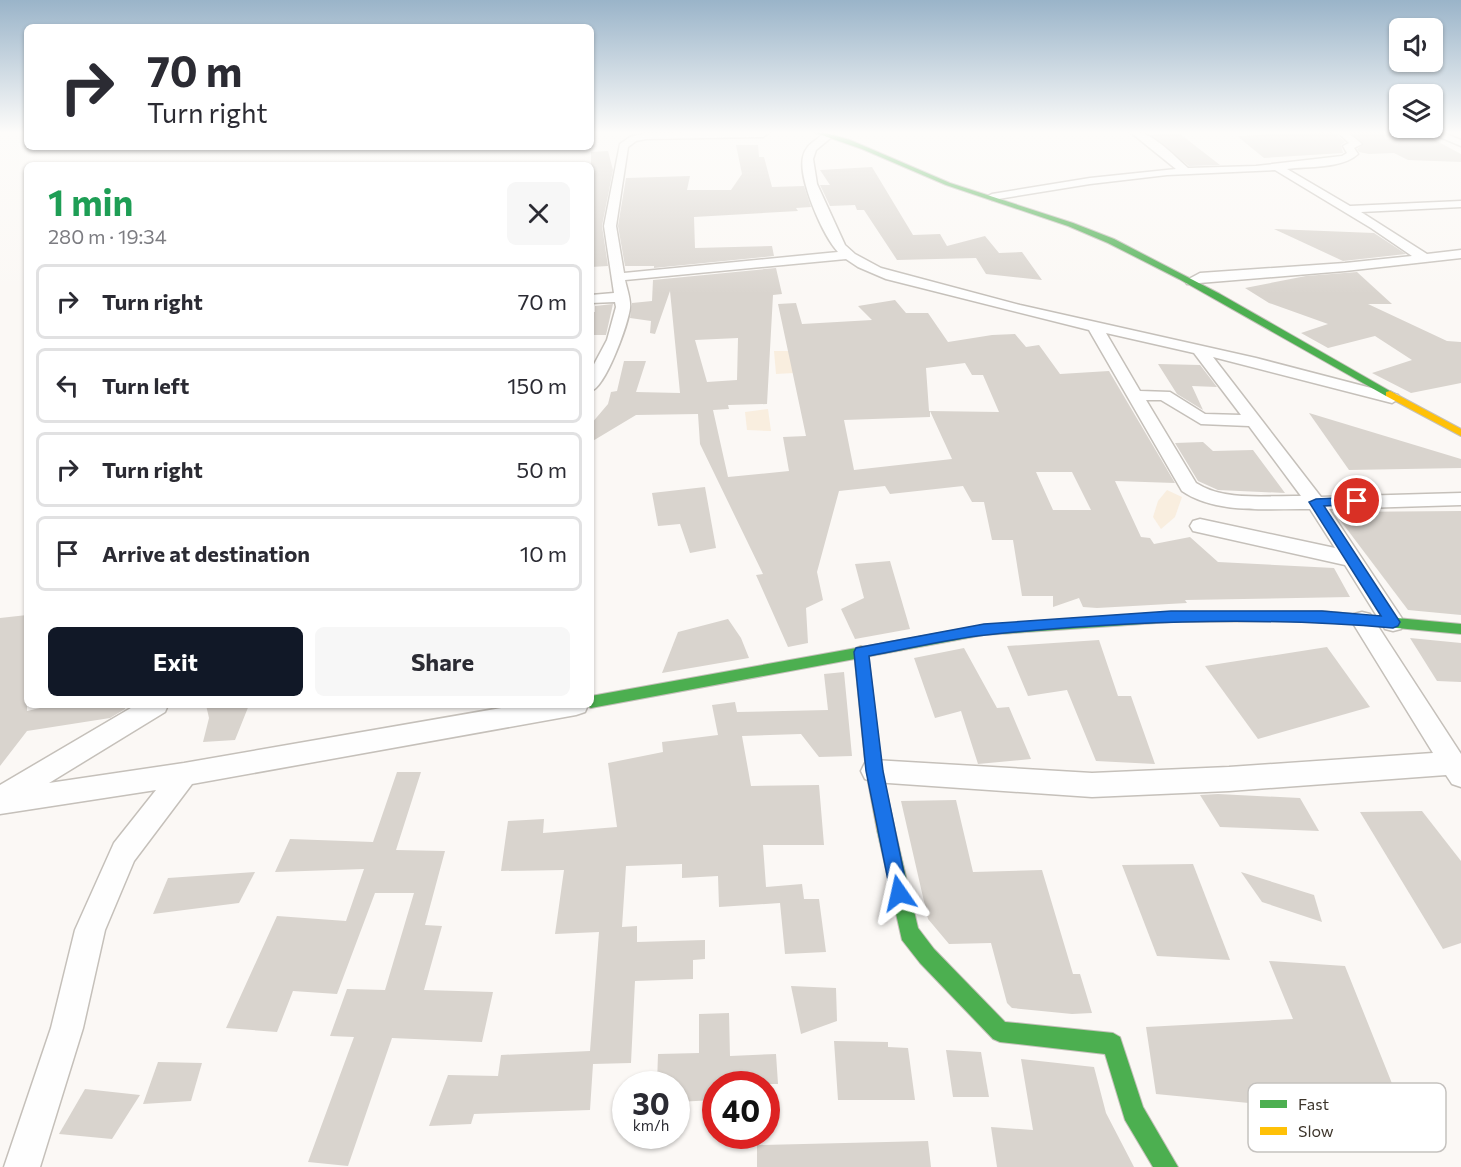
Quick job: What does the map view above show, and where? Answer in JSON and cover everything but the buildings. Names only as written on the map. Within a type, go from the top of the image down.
[{"type":"street","points":[[594,380],[611,346],[623,307],[610,226],[617,185]]},
{"type":"street","points":[[812,185],[840,247],[848,255],[871,268],[897,278],[971,298],[1200,350],[1398,399]]},
{"type":"street","points":[[954,185],[992,197],[1110,241],[1192,281],[1461,434]]},
{"type":"street","points":[[992,197],[1063,185]]},
{"type":"street","points":[[1309,185],[1350,209],[1424,258]]},
{"type":"street","points":[[1350,209],[1461,204]]},
{"type":"street","points":[[1192,281],[1200,277],[1345,267],[1461,254]]},
{"type":"street","points":[[619,277],[848,255]]},
{"type":"street","points":[[594,299],[621,297]]},
{"type":"street","points":[[1094,326],[1189,487],[1201,495],[1221,500],[1316,502],[1461,499]]},
{"type":"street","points":[[594,343],[611,346]]},
{"type":"street","points":[[1200,350],[1316,502],[1393,622]]},
{"type":"street","points":[[1135,396],[1164,395],[1202,419],[1254,421]]},
{"type":"street","points":[[1200,526],[1352,559]]},
{"type":"street","points":[[594,701],[984,630],[1171,617],[1322,616],[1461,629]]},
{"type":"street","points":[[1362,620],[1457,769]]},
{"type":"street","points":[[861,652],[874,771],[903,914],[909,933],[927,956],[1000,1032],[1113,1044],[1133,1112],[1166,1167]]},
{"type":"street","points":[[0,800],[151,708]]},
{"type":"street","points":[[0,800],[184,774],[559,708]]},
{"type":"street","points":[[874,771],[1092,785],[1457,769]]},
{"type":"street","points":[[22,1167],[67,1028],[90,930],[124,852],[184,774]]},
{"type":"shaded area","points":[[774,351],[808,351],[794,373],[776,374]]},
{"type":"shaded area","points":[[768,409],[771,431],[747,430],[745,412]]},
{"type":"shaded area","points":[[1167,490],[1182,497],[1175,517],[1161,529],[1153,517],[1158,501]]},
{"type":"traffic: fast","points":[[952,185],[1071,225],[1147,258],[1390,394]]},
{"type":"traffic: fast","points":[[594,701],[984,630],[1171,617],[1322,616],[1461,629]]},
{"type":"traffic: fast","points":[[886,830],[909,933],[927,956],[1000,1032],[1113,1044],[1133,1112],[1166,1167]]},
{"type":"traffic: slow","points":[[1390,394],[1461,433]]},
{"type":"traffic: slow","points":[[861,652],[874,771],[886,830]]},
{"type":"route","points":[[899,893],[874,771],[861,652],[984,630],[1171,617],[1322,616],[1393,622],[1316,502],[1357,501]]}]
